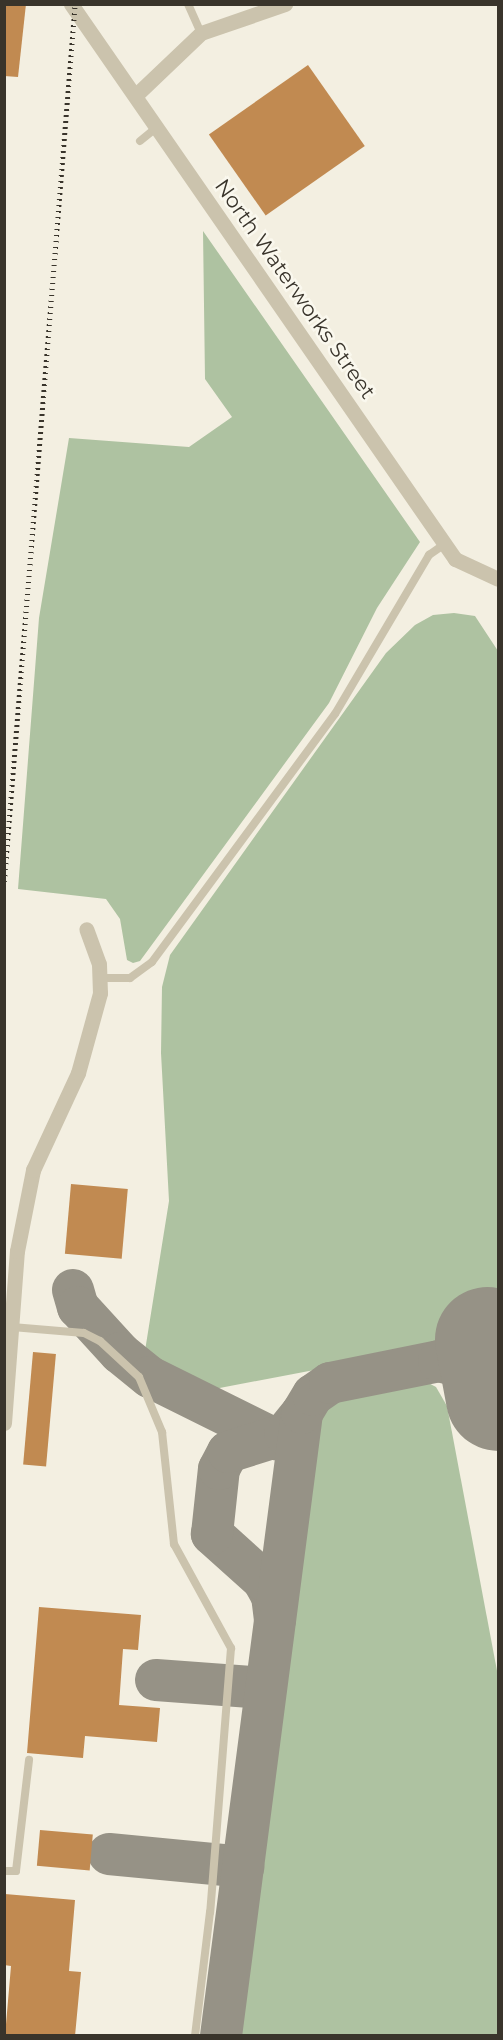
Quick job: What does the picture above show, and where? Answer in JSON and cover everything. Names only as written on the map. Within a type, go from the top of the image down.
[{"type":"street","name":"North Waterworks Street","points":[[71,4],[455,559],[498,579]]},
{"type":"street","points":[[136,95],[201,33],[285,4]]},
{"type":"street","points":[[4,1423],[17,1251],[33,1170],[89,1044],[101,978],[86,929]]},
{"type":"lane","points":[[188,4],[201,33]]},
{"type":"lane","points":[[140,141],[158,127]]},
{"type":"lane","points":[[101,978],[130,978],[152,962],[334,714],[423,563],[445,544]]},
{"type":"lane","points":[[12,1327],[84,1333],[100,1341],[139,1377],[162,1432],[174,1544],[231,1648],[210,1912],[195,2036]]},
{"type":"lane","points":[[4,1871],[16,1871],[29,1760]]},
{"type":"green space","points":[[203,231],[420,542],[377,608],[329,703],[140,961],[133,963],[127,960],[120,919],[106,899],[18,889],[39,618],[69,438],[189,447],[232,417],[205,379]]},
{"type":"green space","points":[[454,613],[475,616],[498,651],[498,1335],[204,1391],[193,1388],[144,1357],[169,1201],[161,1053],[162,987],[170,955],[386,653],[415,625],[433,615]]},
{"type":"green space","points":[[417,1377],[436,1387],[447,1406],[498,1676],[498,2035],[233,2035],[312,1418],[322,1399],[332,1393]]},
{"type":"building","points":[[4,4],[26,4],[18,77],[4,76]]},
{"type":"building","points":[[308,65],[365,146],[266,215],[209,134]]},
{"type":"building","points":[[71,1184],[128,1189],[122,1259],[65,1254]]},
{"type":"building","points":[[33,1352],[56,1354],[46,1467],[23,1465]]},
{"type":"building","points":[[39,1607],[141,1615],[138,1650],[123,1649],[119,1705],[160,1708],[157,1742],[85,1736],[83,1758],[27,1753]]},
{"type":"building","points":[[40,1830],[93,1835],[90,1870],[37,1866]]},
{"type":"building","points":[[5,1894],[75,1900],[69,1971],[81,1972],[75,2036],[5,2036],[11,1966],[4,1965]]},
{"type":"taxiway","points":[[73,1290],[78,1307],[120,1353],[150,1377],[275,1439]]},
{"type":"taxiway","points":[[221,2036],[302,1413],[313,1395],[330,1383],[439,1361],[467,1368],[498,1395]]},
{"type":"taxiway","points":[[275,1620],[272,1596],[263,1580],[212,1534],[219,1469],[228,1452],[285,1434],[302,1413]]},
{"type":"taxiway","points":[[156,1680],[266,1688]]},
{"type":"taxiway","points":[[109,1854],[243,1867]]},
{"type":"runway","points":[[487,1339],[498,1398]]},
{"type":"railway","points":[[4,882],[75,4]]}]
